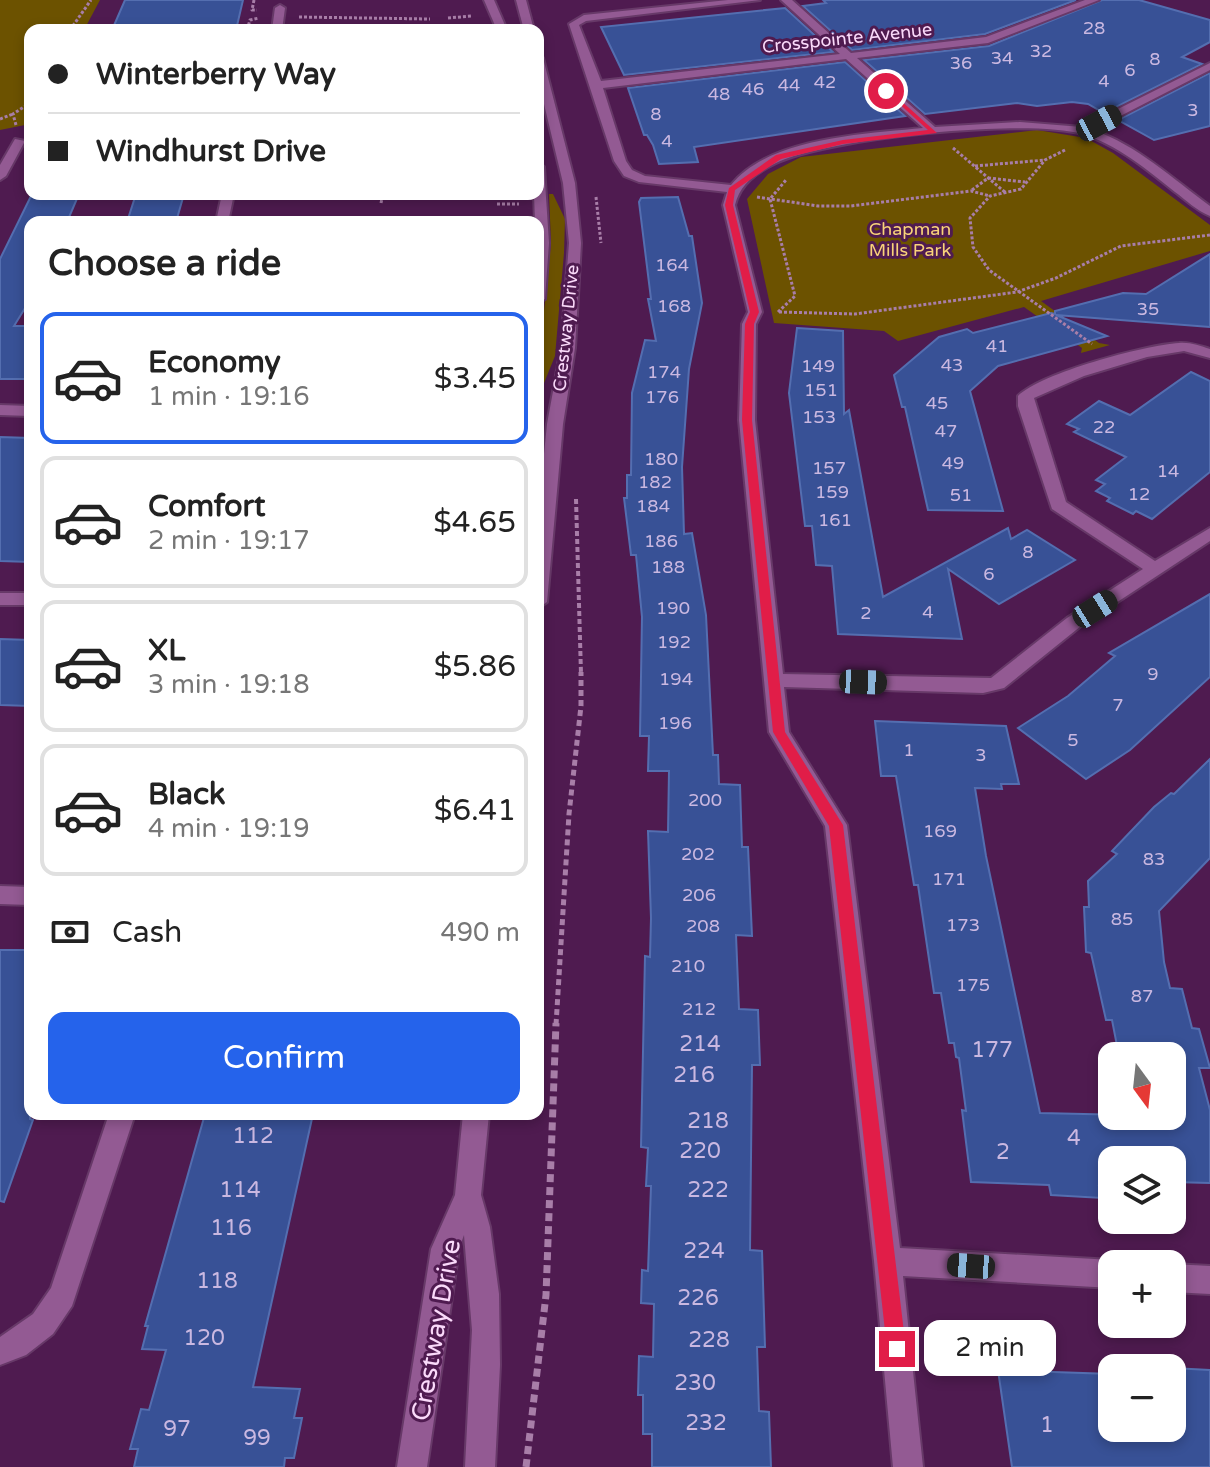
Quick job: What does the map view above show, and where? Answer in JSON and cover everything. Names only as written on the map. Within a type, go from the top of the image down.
[{"type":"street","points":[[489,0],[499,24]]},
{"type":"street","points":[[521,0],[527,24]]},
{"type":"street","points":[[628,0],[634,12]]},
{"type":"street","points":[[731,192],[643,179],[628,173],[620,161],[574,24],[584,18],[755,0]]},
{"type":"street","points":[[786,0],[934,132]]},
{"type":"street","name":"Crosspointe Avenue","points":[[597,85],[988,40],[1094,0]]},
{"type":"street","points":[[278,24],[280,8]]},
{"type":"street","points":[[1084,130],[1210,66]]},
{"type":"street","name":"Crestway Drive","points":[[544,89],[555,145],[573,209],[575,243],[568,348],[546,424],[544,468]]},
{"type":"street","points":[[908,1467],[888,1261],[836,825],[779,732],[747,420],[749,324],[755,312],[729,205],[731,192],[778,157],[804,149],[934,132],[1034,124],[1084,130],[1100,137],[1210,212]]},
{"type":"street","points":[[0,142],[24,141]]},
{"type":"street","points":[[0,176],[24,142]]},
{"type":"street","points":[[1157,570],[1058,505],[1026,406],[1026,396],[1118,362],[1183,346],[1210,354]]},
{"type":"street","points":[[0,410],[24,411]]},
{"type":"street","points":[[775,680],[983,686],[997,683],[1074,622],[1210,533]]},
{"type":"street","points":[[0,599],[24,599]]},
{"type":"street","points":[[0,895],[24,896]]},
{"type":"street","points":[[0,1351],[16,1345],[43,1324],[62,1296],[120,1120]]},
{"type":"street","name":"Crestway Drive","points":[[412,1467],[445,1249],[468,1195],[475,1120]]},
{"type":"street","name":"Crestway Drive","points":[[468,1195],[478,1227],[487,1359],[480,1467]]},
{"type":"street","points":[[888,1261],[1098,1273]]},
{"type":"street","points":[[1186,1279],[1210,1280]]},
{"type":"path","points":[[74,24],[91,0]]},
{"type":"path","points":[[448,18],[481,15]]},
{"type":"path","points":[[287,17],[430,19]]},
{"type":"path","points":[[0,119],[13,114]]},
{"type":"path","points":[[974,166],[1045,160],[1100,137]]},
{"type":"path","points":[[965,143],[950,145],[1006,193]]},
{"type":"path","points":[[731,192],[818,206],[851,206],[971,191],[990,196],[1021,189],[1045,160]]},
{"type":"path","points":[[778,312],[795,296],[770,199],[789,177]]},
{"type":"path","points":[[971,191],[988,178],[1025,182]]},
{"type":"path","points":[[595,193],[601,228],[601,253]]},
{"type":"path","points":[[990,196],[970,218],[973,247],[989,270],[1118,362]]},
{"type":"path","points":[[497,204],[520,204]]},
{"type":"path","points":[[1199,227],[1210,233]]},
{"type":"path","points":[[755,312],[855,314],[1017,292],[1056,278],[1121,246],[1210,233]]},
{"type":"path","points":[[526,1467],[546,1295],[557,989],[569,814],[581,706],[581,599],[576,497]]},
{"type":"green space","points":[[0,0],[100,0],[87,24],[24,24],[24,125],[0,130]]},
{"type":"green space","name":"Chapman Mills Park","points":[[1037,130],[1086,138],[1113,153],[1210,225],[1210,251],[1041,301],[1099,343],[1110,345],[1081,353],[1082,348],[1024,307],[898,341],[884,331],[774,323],[747,199],[768,174],[801,157]]},
{"type":"green space","points":[[549,194],[553,194],[565,219],[564,253],[555,356],[544,383],[544,311],[551,243]]},
{"type":"building","points":[[125,0],[243,0],[237,24],[115,24]]},
{"type":"building","points":[[823,0],[1076,0],[985,34],[852,50],[803,6],[826,3]]},
{"type":"building","points":[[1102,0],[1139,0],[1210,20],[1210,42],[1182,57],[1202,64],[1104,113],[1088,104],[1072,102],[1037,106],[1017,103],[925,114],[864,60],[989,46]]},
{"type":"building","points":[[785,8],[833,52],[624,75],[601,27]]},
{"type":"building","points":[[845,62],[905,116],[694,147],[698,162],[659,164],[653,145],[644,135],[628,88]]},
{"type":"building","points":[[1210,73],[1210,126],[1154,140],[1118,120]]},
{"type":"building","points":[[678,197],[689,236],[692,236],[702,303],[689,369],[682,467],[684,534],[692,533],[706,615],[713,755],[718,755],[719,784],[740,785],[742,847],[748,847],[752,936],[736,935],[739,1009],[758,1010],[760,1065],[752,1065],[750,1250],[762,1251],[765,1347],[757,1347],[759,1411],[769,1412],[771,1467],[652,1467],[652,1434],[643,1434],[643,1395],[638,1395],[639,1356],[653,1357],[654,1304],[641,1303],[642,1270],[648,1271],[651,1186],[646,1186],[648,1148],[641,1147],[645,956],[650,957],[651,918],[648,831],[668,832],[669,771],[648,771],[649,736],[640,736],[642,617],[636,555],[631,555],[624,498],[627,498],[627,475],[631,475],[632,393],[645,340],[656,341],[648,299],[651,299],[639,202],[641,198]]},
{"type":"building","points":[[29,200],[76,200],[70,216],[24,216],[24,310],[14,326],[24,326],[24,379],[0,379],[0,259]]},
{"type":"building","points":[[134,200],[182,200],[178,216],[129,216]]},
{"type":"building","points":[[1210,254],[1210,327],[1056,315],[1107,336],[998,366],[970,391],[1003,511],[928,510],[905,407],[902,407],[894,375],[939,337],[967,329],[973,333],[1055,314],[1055,311],[1123,293],[1146,294]]},
{"type":"building","points":[[797,328],[843,331],[844,414],[849,410],[883,597],[1008,528],[1011,539],[1027,530],[1075,560],[999,604],[948,569],[962,639],[838,634],[832,566],[816,565],[812,526],[805,526],[789,393]]},
{"type":"building","points":[[1191,372],[1210,381],[1210,472],[1152,519],[1136,511],[1133,514],[1107,501],[1110,498],[1096,491],[1105,484],[1096,480],[1126,457],[1074,432],[1079,429],[1067,424],[1099,401],[1130,415]]},
{"type":"building","points":[[0,437],[24,438],[24,562],[0,561]]},
{"type":"building","points":[[1210,594],[1210,677],[1130,750],[1086,779],[1018,728],[1068,696],[1115,656],[1109,653]]},
{"type":"building","points":[[0,639],[24,640],[24,706],[0,705]]},
{"type":"building","points":[[875,721],[1006,726],[1019,784],[1001,784],[1002,789],[975,788],[986,856],[1040,1113],[1098,1114],[1098,1130],[1186,1130],[1186,1042],[1116,1042],[1112,1020],[1106,1020],[1091,953],[1086,952],[1084,907],[1089,907],[1088,881],[1117,854],[1112,851],[1154,807],[1171,793],[1174,794],[1210,759],[1210,858],[1159,911],[1170,988],[1182,989],[1192,1028],[1199,1029],[1210,1068],[1199,1068],[1210,1110],[1210,1183],[1186,1182],[1186,1146],[1098,1146],[1098,1198],[1051,1195],[1049,1185],[971,1182],[959,1058],[956,1057],[954,1043],[949,1043],[941,993],[934,993],[918,885],[914,885],[896,776],[881,776]]},
{"type":"building","points":[[0,950],[24,950],[24,1120],[33,1120],[4,1202],[0,1201]]},
{"type":"building","points":[[203,1120],[312,1120],[253,1387],[300,1389],[294,1418],[302,1418],[294,1458],[285,1458],[284,1467],[134,1467],[138,1449],[130,1449],[141,1409],[149,1410],[166,1350],[142,1349],[148,1326],[145,1326]]},
{"type":"building","points":[[1186,1369],[1210,1370],[1210,1467],[1012,1467],[998,1370],[1098,1374],[1098,1442],[1186,1442]]},
{"type":"route","points":[[886,91],[934,132],[843,142],[778,157],[732,189],[729,205],[755,312],[749,324],[747,420],[779,732],[836,825],[897,1349]]}]
